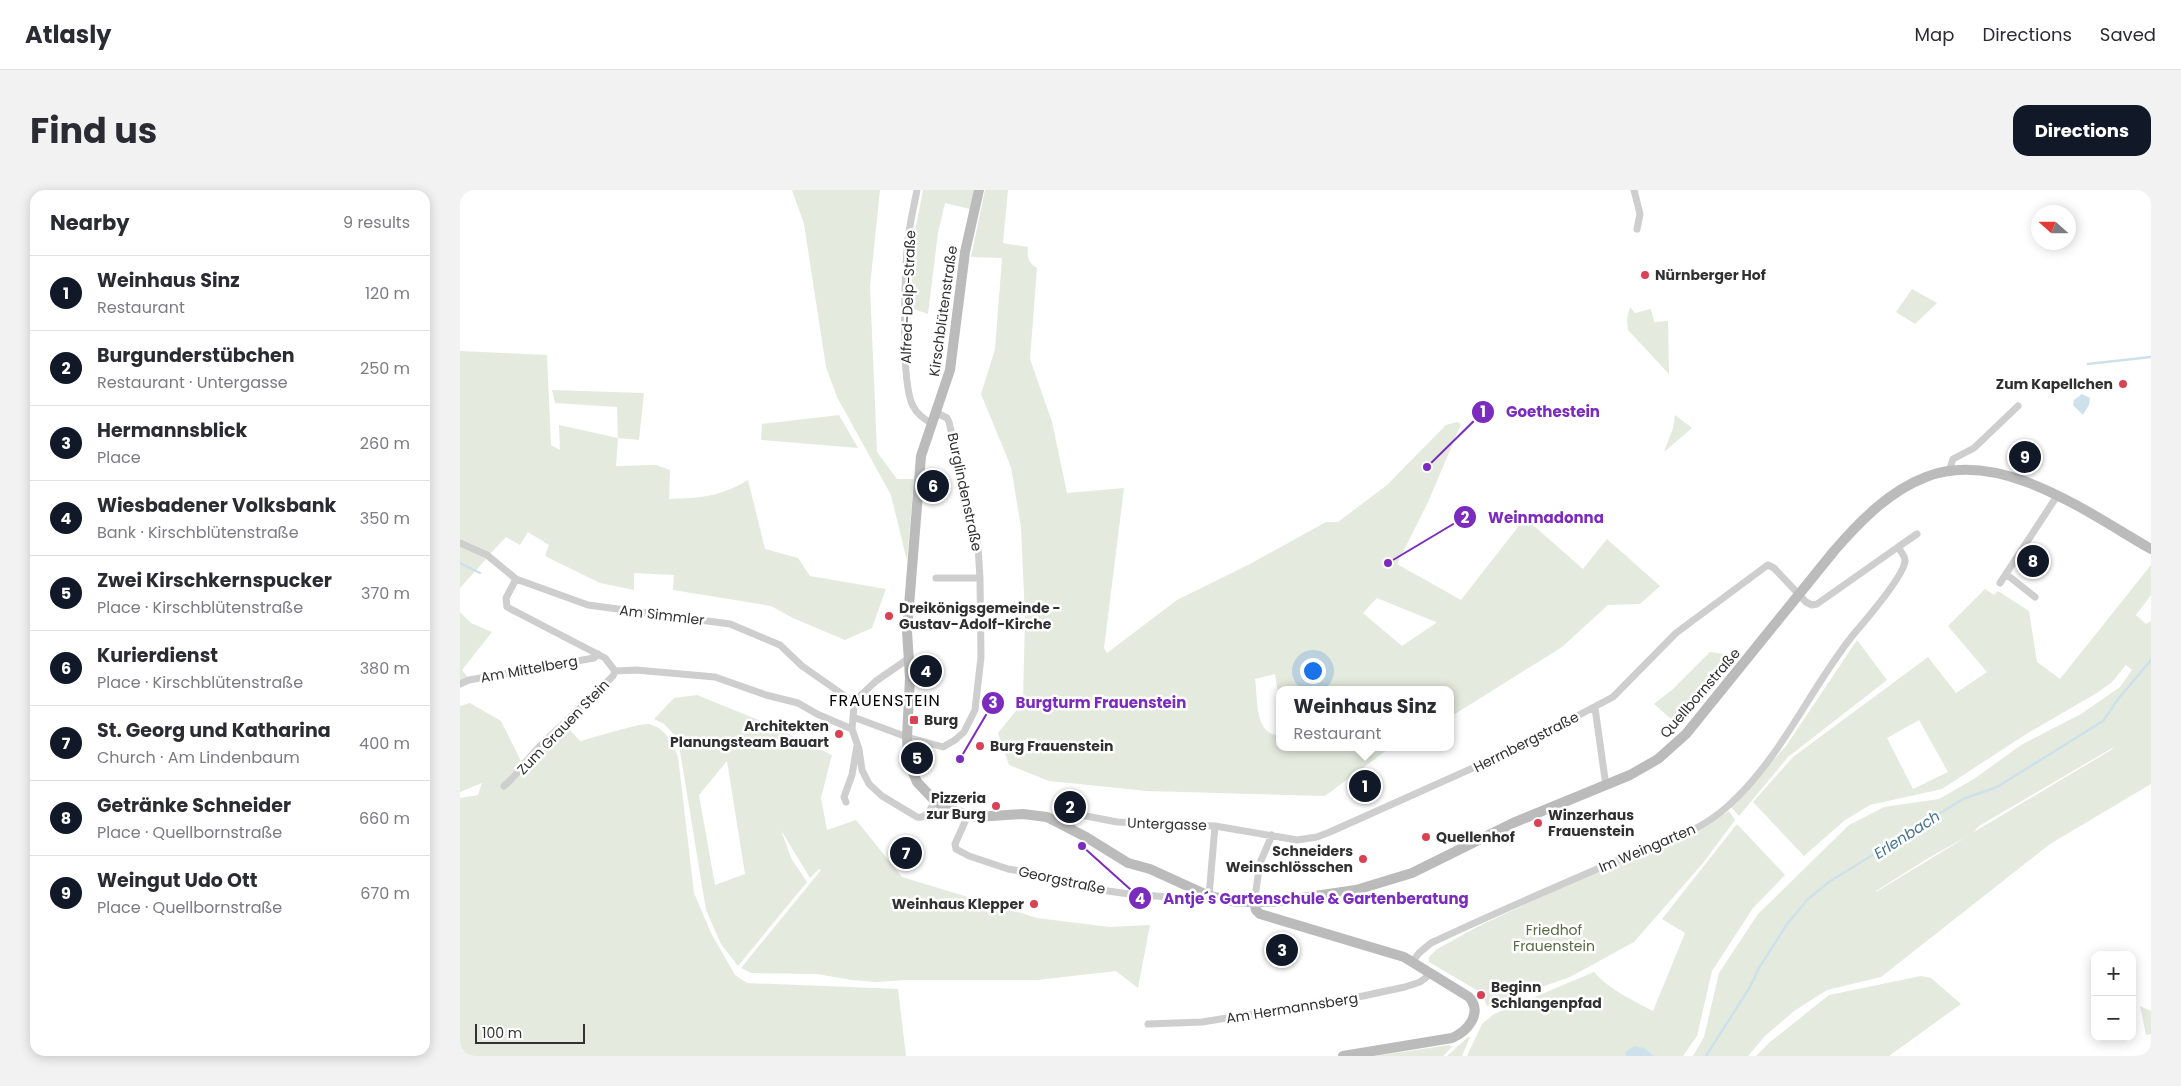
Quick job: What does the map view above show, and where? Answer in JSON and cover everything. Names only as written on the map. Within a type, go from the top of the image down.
[{"type":"main road","name":"Kirschblütenstraße","points":[[979,190],[965,252],[950,370],[921,456],[907,631],[910,678],[907,751],[911,771],[922,789],[935,801],[948,809],[968,815],[985,817],[1031,814],[1047,817],[1070,827],[1128,863],[1150,869],[1208,895],[1236,902],[1254,903]]},
{"type":"main road","name":"Quellbornstraße","points":[[1254,903],[1343,893],[1412,873],[1512,823],[1606,786],[1645,768],[1673,747],[1686,734],[1844,540],[1879,506],[1919,480],[1949,471],[1996,472],[2023,481],[2057,496],[2151,549]]},
{"type":"main road","points":[[1254,903],[1256,910],[1260,914],[1413,961],[1466,995],[1473,1002],[1475,1013],[1466,1029],[1458,1036],[1440,1042],[1343,1056]]},
{"type":"street","name":"Alfred-Delp-Straße","points":[[917,190],[908,239],[905,360],[913,407],[933,424]]},
{"type":"street","points":[[1634,190],[1640,214],[1636,228]]},
{"type":"street","points":[[1949,471],[1953,459],[1974,448],[2018,406]]},
{"type":"street","name":"Burglindenstraße","points":[[853,717],[907,737],[943,747],[964,732],[978,701],[981,657],[978,546],[948,418],[937,412]]},
{"type":"street","points":[[2000,583],[2057,496]]},
{"type":"street","points":[[1798,595],[1812,605],[1818,604],[1917,534]]},
{"type":"street","name":"Am Simmler","points":[[460,543],[487,556],[516,579],[588,605],[730,624],[740,627],[780,645],[802,666],[855,703]]},
{"type":"street","name":"Im Weingarten","points":[[1413,961],[1431,943],[1612,862],[1692,831],[1728,806],[1772,758],[1824,675],[1892,585],[1904,566],[1904,557],[1898,548]]},
{"type":"street","name":"Herrnbergstraße","points":[[1272,835],[1297,840],[1317,837],[1351,824],[1504,754],[1595,708],[1612,698],[1676,633],[1768,565],[1774,568],[1798,595]]},
{"type":"street","points":[[2006,574],[2035,597]]},
{"type":"street","points":[[936,578],[980,578]]},
{"type":"street","name":"Am Mittelberg","points":[[516,579],[506,598],[507,607],[605,658],[615,671]]},
{"type":"street","name":"Am Mittelberg","points":[[460,684],[469,680],[594,658],[598,654]]},
{"type":"street","points":[[908,659],[876,681],[855,703],[852,729],[862,770],[869,784],[876,791],[917,817],[922,818],[935,801]]},
{"type":"street","name":"Zum Grauen Stein","points":[[504,786],[517,775],[540,746],[615,671],[636,670],[715,677],[766,695],[798,703],[817,714],[852,729]]},
{"type":"street","points":[[1595,708],[1606,786]]},
{"type":"street","points":[[846,802],[844,797],[852,775],[857,744]]},
{"type":"street","name":"Georgstraße","points":[[968,815],[955,844],[956,850],[968,856],[1008,869],[1055,877],[1101,890],[1196,899],[1208,895]]},
{"type":"street","name":"Untergasse","points":[[1070,827],[1073,820],[1081,815],[1117,822],[1215,826],[1272,835]]},
{"type":"street","points":[[1208,895],[1215,826]]},
{"type":"street","points":[[1254,903],[1260,863],[1272,835]]},
{"type":"street","name":"Am Hermannsberg","points":[[1148,1024],[1202,1022],[1363,996],[1420,982],[1432,973]]},
{"type":"green space","points":[[792,190],[880,190],[870,286],[877,452],[897,479],[914,479],[907,561],[891,495],[837,397],[826,367],[804,224]]},
{"type":"green space","points":[[923,190],[974,190],[970,209],[945,203],[938,233],[928,314],[911,308],[913,242]]},
{"type":"green space","points":[[985,190],[1008,190],[1003,243],[1028,247],[1029,259],[1037,268],[1030,359],[1052,422],[1067,493],[1124,488],[1104,648],[1107,653],[1177,600],[1250,564],[1326,522],[1338,522],[1387,485],[1446,425],[1457,422],[1461,424],[1429,500],[1397,564],[1461,600],[1525,518],[1583,569],[1607,539],[1660,586],[1640,604],[1608,605],[1562,647],[1454,714],[1454,686],[1277,686],[1275,674],[1255,679],[1257,705],[1261,723],[1272,734],[1276,734],[1276,751],[1386,751],[1325,796],[1147,791],[1049,781],[1009,765],[998,733],[1023,702],[1025,617],[1021,527],[1011,467],[981,394],[995,349],[1002,258],[971,257]],"holes":[[[1377,598],[1436,623],[1402,646],[1363,613]]]},
{"type":"green space","points":[[1912,289],[1937,303],[1915,324],[1896,312]]},
{"type":"green space","points":[[1630,307],[1635,313],[1651,309],[1654,322],[1668,321],[1669,374],[1628,330],[1627,319]]},
{"type":"green space","points":[[460,351],[547,355],[551,445],[560,450],[559,425],[618,438],[616,466],[656,465],[670,470],[669,499],[710,496],[738,486],[748,480],[765,549],[798,558],[810,576],[886,589],[872,628],[845,640],[793,618],[771,606],[673,590],[674,575],[634,573],[634,590],[600,583],[545,556],[549,545],[528,532],[520,545],[506,537],[490,554],[460,540]]},
{"type":"green space","points":[[552,390],[644,393],[639,440],[618,438],[617,407],[555,403]]},
{"type":"green space","points":[[839,415],[858,448],[761,440],[762,424]]},
{"type":"green space","points":[[1675,415],[1692,428],[1664,452],[1673,428]]},
{"type":"green space","points":[[460,546],[487,558],[460,588]]},
{"type":"green space","points":[[2151,565],[2151,595],[2136,615],[2146,624],[2151,621],[2151,784],[2050,844],[1881,977],[1827,990],[1794,1011],[1765,1036],[1748,1056],[1693,1056],[1704,1037],[1719,973],[1758,914],[1849,825],[1884,807],[1939,799],[1974,779],[2021,745],[2081,714],[2120,687],[2132,670],[2126,665],[2112,682],[2095,694],[2023,736],[1942,789],[1870,805],[1845,820],[1804,856],[1753,802],[1793,757],[1928,657],[1956,693],[1987,672],[1948,626],[1985,589],[1994,595],[1998,591],[2029,611],[2037,662],[2060,679]],"holes":[[[1919,720],[1948,772],[1913,789],[1887,738]],[[2114,747],[1974,832],[1979,826]],[[1968,836],[1876,892],[1876,891]]]},
{"type":"green space","points":[[460,612],[471,623],[492,632],[462,670],[468,678],[460,681]]},
{"type":"green space","points":[[1857,640],[1887,680],[1788,757],[1739,816],[1731,807],[1786,746]]},
{"type":"green space","points":[[1710,652],[1730,655],[1679,726],[1654,704],[1673,689]]},
{"type":"green space","points":[[697,695],[761,721],[832,755],[821,798],[827,830],[856,820],[902,877],[1037,918],[1110,927],[1150,925],[1138,988],[1116,971],[1037,980],[905,980],[876,982],[817,974],[751,973],[741,968],[821,870],[819,869],[810,878],[781,830],[791,858],[807,882],[738,966],[721,944],[706,910],[678,739],[664,724],[654,719],[674,698]],"holes":[[[727,761],[745,874],[715,885],[699,795]]]},
{"type":"green space","points":[[470,703],[501,721],[521,761],[563,722],[580,741],[643,724],[654,726],[664,732],[678,757],[694,893],[711,933],[735,975],[747,983],[898,989],[906,1056],[460,1056],[460,798],[478,795],[482,783],[460,792],[460,706]]},
{"type":"green space","points":[[917,747],[935,751],[916,765],[913,753]]},
{"type":"green space","name":"Friedhof Frauenstein","points":[[1729,811],[1735,820],[1703,863],[1634,942],[1570,977],[1487,1006],[1483,996],[1478,991],[1429,962],[1429,957],[1437,949],[1479,926],[1575,881],[1694,832]]},
{"type":"green space","points":[[1737,824],[1785,875],[1753,908],[1712,971],[1697,1036],[1683,1056],[1467,1056],[1482,1024],[1494,1014],[1594,972],[1629,999],[1653,1011],[1685,933],[1662,919]]},
{"type":"green space","points":[[1921,976],[1931,978],[1961,1004],[1889,1056],[1756,1056],[1770,1042],[1829,995]]},
{"type":"green space","points":[[2140,1006],[2151,1011],[2151,1034],[2146,1035]]},
{"type":"green space","points":[[1470,1037],[1462,1056],[1447,1056]]},
{"type":"green space","points":[[1449,1045],[1452,1047],[1443,1056],[1375,1056]]},
{"type":"water","points":[[2082,394],[2090,398],[2089,405],[2083,415],[2073,405],[2074,400]]},
{"type":"water","points":[[1634,1046],[1644,1048],[1654,1056],[1626,1056],[1625,1052]]},
{"type":"waterway","points":[[2088,364],[2151,357]]},
{"type":"waterway","points":[[460,563],[480,573]]},
{"type":"waterway","name":"Erlenbach","points":[[1706,1056],[1787,924],[1808,899],[1829,882],[1963,799],[1997,787],[2103,721],[2119,698],[2151,660]]},
{"type":"place","name":"Nürnberger Hof","points":[[1645,275]]},
{"type":"place","name":"Zum Kapellchen","points":[[2123,384]]},
{"type":"place","name":"Weingut Udo Ott","points":[[2025,457]]},
{"type":"place","name":"Goethestein","points":[[1427,467]]},
{"type":"place","name":"Kurierdienst","points":[[933,486]]},
{"type":"place","name":"Getränke Schneider","points":[[2033,561]]},
{"type":"place","name":"Weinmadonna","points":[[1388,563]]},
{"type":"place","name":"Dreikönigsgemeinde - Gustav-Adolf-Kirche","points":[[889,616]]},
{"type":"place","name":"Wiesbadener Volksbank","points":[[926,671]]},
{"type":"place","name":"Burg","points":[[914,720]]},
{"type":"place","name":"Architekten Planungsteam Bauart","points":[[839,734]]},
{"type":"place","name":"Burg Frauenstein","points":[[980,746]]},
{"type":"place","name":"Zwei Kirschkernspucker","points":[[917,758]]},
{"type":"place","name":"Burgturm Frauenstein","points":[[960,759]]},
{"type":"place","name":"Weinhaus Sinz","points":[[1365,786]]},
{"type":"place","name":"Pizzeria zur Burg","points":[[996,806]]},
{"type":"place","name":"Burgunderstübchen","points":[[1070,807]]},
{"type":"place","name":"Winzerhaus Frauenstein","points":[[1538,823]]},
{"type":"place","name":"Quellenhof","points":[[1426,837]]},
{"type":"place","name":"Antje´s Gartenschule & Gartenberatung","points":[[1082,846]]},
{"type":"place","name":"St. Georg und Katharina","points":[[906,853]]},
{"type":"place","name":"Schneiders Weinschlösschen","points":[[1363,859]]},
{"type":"place","name":"Weinhaus Klepper","points":[[1034,904]]},
{"type":"place","name":"Hermannsblick","points":[[1282,950]]},
{"type":"place","name":"Beginn Schlangenpfad","points":[[1481,995]]},
{"type":"district","name":"FRAUENSTEIN","points":[[885,700]]}]
